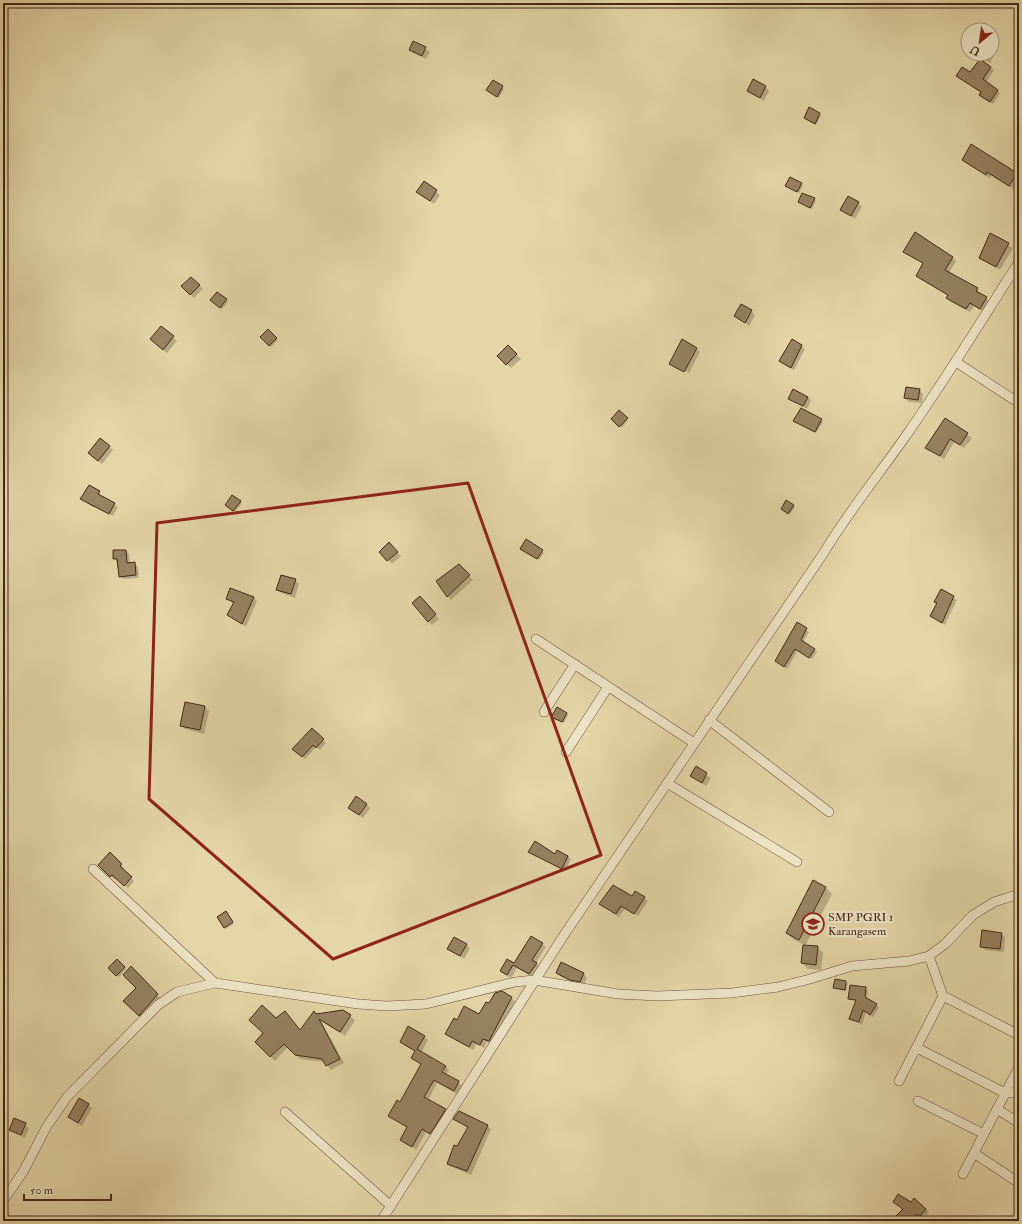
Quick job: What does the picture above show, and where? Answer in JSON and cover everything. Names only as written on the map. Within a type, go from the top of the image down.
[{"type":"street","points":[[381,1221],[534,980],[823,554],[843,522],[903,440],[956,362],[1019,262]]},
{"type":"street","points":[[956,362],[1019,403]]},
{"type":"street","points":[[536,639],[694,743]]},
{"type":"street","points":[[544,712],[574,664]]},
{"type":"street","points":[[566,752],[608,687]]},
{"type":"street","points":[[709,720],[829,812]]},
{"type":"street","points":[[667,783],[797,862]]},
{"type":"street","points":[[93,869],[215,983]]},
{"type":"street","points":[[3,1201],[23,1172],[48,1126],[68,1097],[158,1005],[177,992],[215,983],[350,1003],[387,1006],[426,1004],[515,982],[534,980],[618,994],[657,996],[732,994],[778,987],[852,966],[909,961],[929,956],[945,944],[973,915],[994,902],[1019,894]]},
{"type":"street","points":[[929,956],[943,996],[1019,1035]]},
{"type":"street","points":[[899,1081],[943,996]]},
{"type":"street","points":[[917,1048],[1005,1093],[1019,1093]]},
{"type":"street","points":[[963,1174],[1019,1067]]},
{"type":"street","points":[[918,1101],[984,1134]]},
{"type":"street","points":[[997,1108],[1019,1123]]},
{"type":"street","points":[[284,1112],[391,1206]]},
{"type":"street","points":[[974,1153],[1019,1183]]},
{"type":"highlighted area","points":[[468,483],[601,855],[333,959],[149,799],[157,523]]},
{"type":"building","points":[[413,41],[426,47],[422,56],[409,50]]},
{"type":"building","points":[[978,62],[984,62],[991,67],[983,79],[998,90],[990,102],[979,95],[981,92],[956,76],[962,67],[970,72]]},
{"type":"building","points":[[753,79],[766,86],[760,98],[747,91]]},
{"type":"building","points":[[493,80],[503,86],[497,97],[486,90]]},
{"type":"building","points":[[809,107],[820,113],[815,124],[804,118]]},
{"type":"building","points":[[971,144],[1017,173],[1009,186],[987,172],[986,175],[962,160]]},
{"type":"building","points":[[790,177],[802,183],[797,192],[785,186]]},
{"type":"building","points":[[424,181],[437,190],[430,201],[416,192]]},
{"type":"building","points":[[802,193],[815,198],[810,208],[798,202]]},
{"type":"building","points":[[848,196],[859,202],[851,216],[840,210]]},
{"type":"building","points":[[915,232],[953,257],[945,270],[978,288],[976,291],[987,297],[980,309],[970,303],[966,309],[946,298],[948,295],[916,276],[923,263],[903,252]]},
{"type":"building","points":[[990,233],[1009,243],[996,267],[979,258]]},
{"type":"building","points":[[191,277],[200,285],[190,295],[181,286]]},
{"type":"building","points":[[217,292],[227,299],[220,308],[210,300]]},
{"type":"building","points":[[741,304],[752,310],[745,323],[734,316]]},
{"type":"building","points":[[161,326],[174,336],[163,350],[150,339]]},
{"type":"building","points":[[268,329],[277,338],[269,346],[260,337]]},
{"type":"building","points":[[682,339],[697,348],[684,372],[669,364]]},
{"type":"building","points":[[792,339],[802,345],[791,368],[779,361]]},
{"type":"building","points":[[508,345],[517,354],[506,365],[497,356]]},
{"type":"building","points":[[906,387],[920,389],[918,400],[904,398]]},
{"type":"building","points":[[793,389],[808,397],[803,406],[788,399]]},
{"type":"building","points":[[801,408],[822,419],[815,432],[793,421]]},
{"type":"building","points":[[619,410],[628,418],[619,427],[611,419]]},
{"type":"building","points":[[945,418],[968,433],[960,445],[950,439],[940,456],[925,448]]},
{"type":"building","points":[[100,438],[110,446],[98,461],[88,453]]},
{"type":"building","points":[[89,485],[100,491],[98,494],[115,503],[109,514],[80,499]]},
{"type":"building","points":[[232,495],[241,501],[233,511],[225,505]]},
{"type":"building","points":[[786,500],[794,505],[788,514],[781,509]]},
{"type":"building","points":[[526,539],[543,550],[537,559],[520,549]]},
{"type":"building","points":[[389,542],[398,552],[387,561],[379,552]]},
{"type":"building","points":[[113,550],[126,550],[127,563],[135,562],[136,575],[119,577],[117,559],[113,559]]},
{"type":"building","points":[[459,564],[470,575],[447,597],[436,581]]},
{"type":"building","points":[[281,575],[296,579],[291,594],[276,590]]},
{"type":"building","points":[[230,588],[254,597],[242,624],[227,615],[234,602],[226,599]]},
{"type":"building","points":[[941,589],[954,596],[942,623],[930,616],[937,603],[934,602]]},
{"type":"building","points":[[420,596],[436,614],[428,622],[412,603]]},
{"type":"building","points":[[797,622],[807,628],[801,640],[815,649],[809,658],[795,649],[784,667],[775,661]]},
{"type":"building","points":[[185,702],[205,706],[200,730],[180,726]]},
{"type":"building","points":[[557,707],[567,713],[562,722],[551,717]]},
{"type":"building","points":[[312,728],[324,739],[316,748],[313,745],[302,757],[292,749]]},
{"type":"building","points":[[696,766],[707,773],[702,783],[690,776]]},
{"type":"building","points":[[356,796],[367,804],[359,815],[348,808]]},
{"type":"building","points":[[535,841],[555,854],[557,850],[568,856],[562,869],[528,852]]},
{"type":"building","points":[[110,852],[122,864],[120,866],[132,877],[124,886],[112,875],[110,877],[98,865]]},
{"type":"building","points":[[813,880],[826,887],[799,940],[786,933]]},
{"type":"building","points":[[613,885],[632,896],[635,891],[645,897],[634,914],[621,906],[616,914],[599,904]]},
{"type":"building","points":[[226,911],[233,922],[224,928],[217,917]]},
{"type":"building","points":[[982,930],[1002,933],[1000,949],[980,947]]},
{"type":"building","points":[[531,936],[543,943],[532,960],[537,963],[529,974],[513,965],[507,975],[500,971],[507,959],[514,963]]},
{"type":"building","points":[[454,937],[467,944],[460,956],[447,949]]},
{"type":"building","points":[[803,945],[818,946],[816,965],[801,963]]},
{"type":"building","points":[[117,959],[125,967],[116,976],[108,968]]},
{"type":"building","points":[[561,962],[584,973],[580,982],[570,980],[556,973]]},
{"type":"building","points":[[131,966],[158,994],[139,1016],[123,1001],[136,988],[123,975]]},
{"type":"building","points":[[835,979],[846,981],[845,990],[833,988]]},
{"type":"building","points":[[850,985],[866,987],[865,997],[877,1004],[870,1015],[863,1010],[859,1022],[849,1019],[856,1000],[848,999]]},
{"type":"building","points":[[502,991],[512,997],[489,1041],[483,1039],[480,1045],[472,1041],[469,1047],[445,1034],[454,1018],[457,1020],[464,1006],[479,1014],[486,1002],[489,1003],[495,993]]},
{"type":"building","points":[[262,1005],[276,1018],[285,1011],[300,1030],[314,1011],[316,1014],[343,1010],[351,1015],[340,1032],[319,1019],[340,1059],[326,1066],[322,1059],[295,1055],[284,1044],[270,1057],[255,1042],[263,1033],[249,1020]]},
{"type":"building","points":[[408,1026],[425,1036],[417,1049],[446,1066],[442,1072],[459,1081],[454,1091],[434,1080],[424,1097],[446,1109],[430,1134],[422,1129],[412,1147],[400,1140],[407,1127],[388,1116],[397,1100],[400,1102],[421,1064],[411,1058],[415,1051],[400,1042]]},
{"type":"building","points":[[79,1098],[89,1104],[78,1123],[68,1117]]},
{"type":"building","points":[[459,1111],[488,1125],[467,1171],[447,1164],[454,1145],[457,1146],[468,1127],[453,1119]]},
{"type":"building","points":[[14,1118],[26,1123],[21,1135],[9,1130]]},
{"type":"building","points":[[898,1194],[911,1202],[914,1198],[926,1209],[920,1216],[917,1214],[910,1221],[891,1221],[903,1209],[893,1202]]},
{"type":"place","name":"SMP PGRI 1 Karangasem","points":[[813,924]]}]
